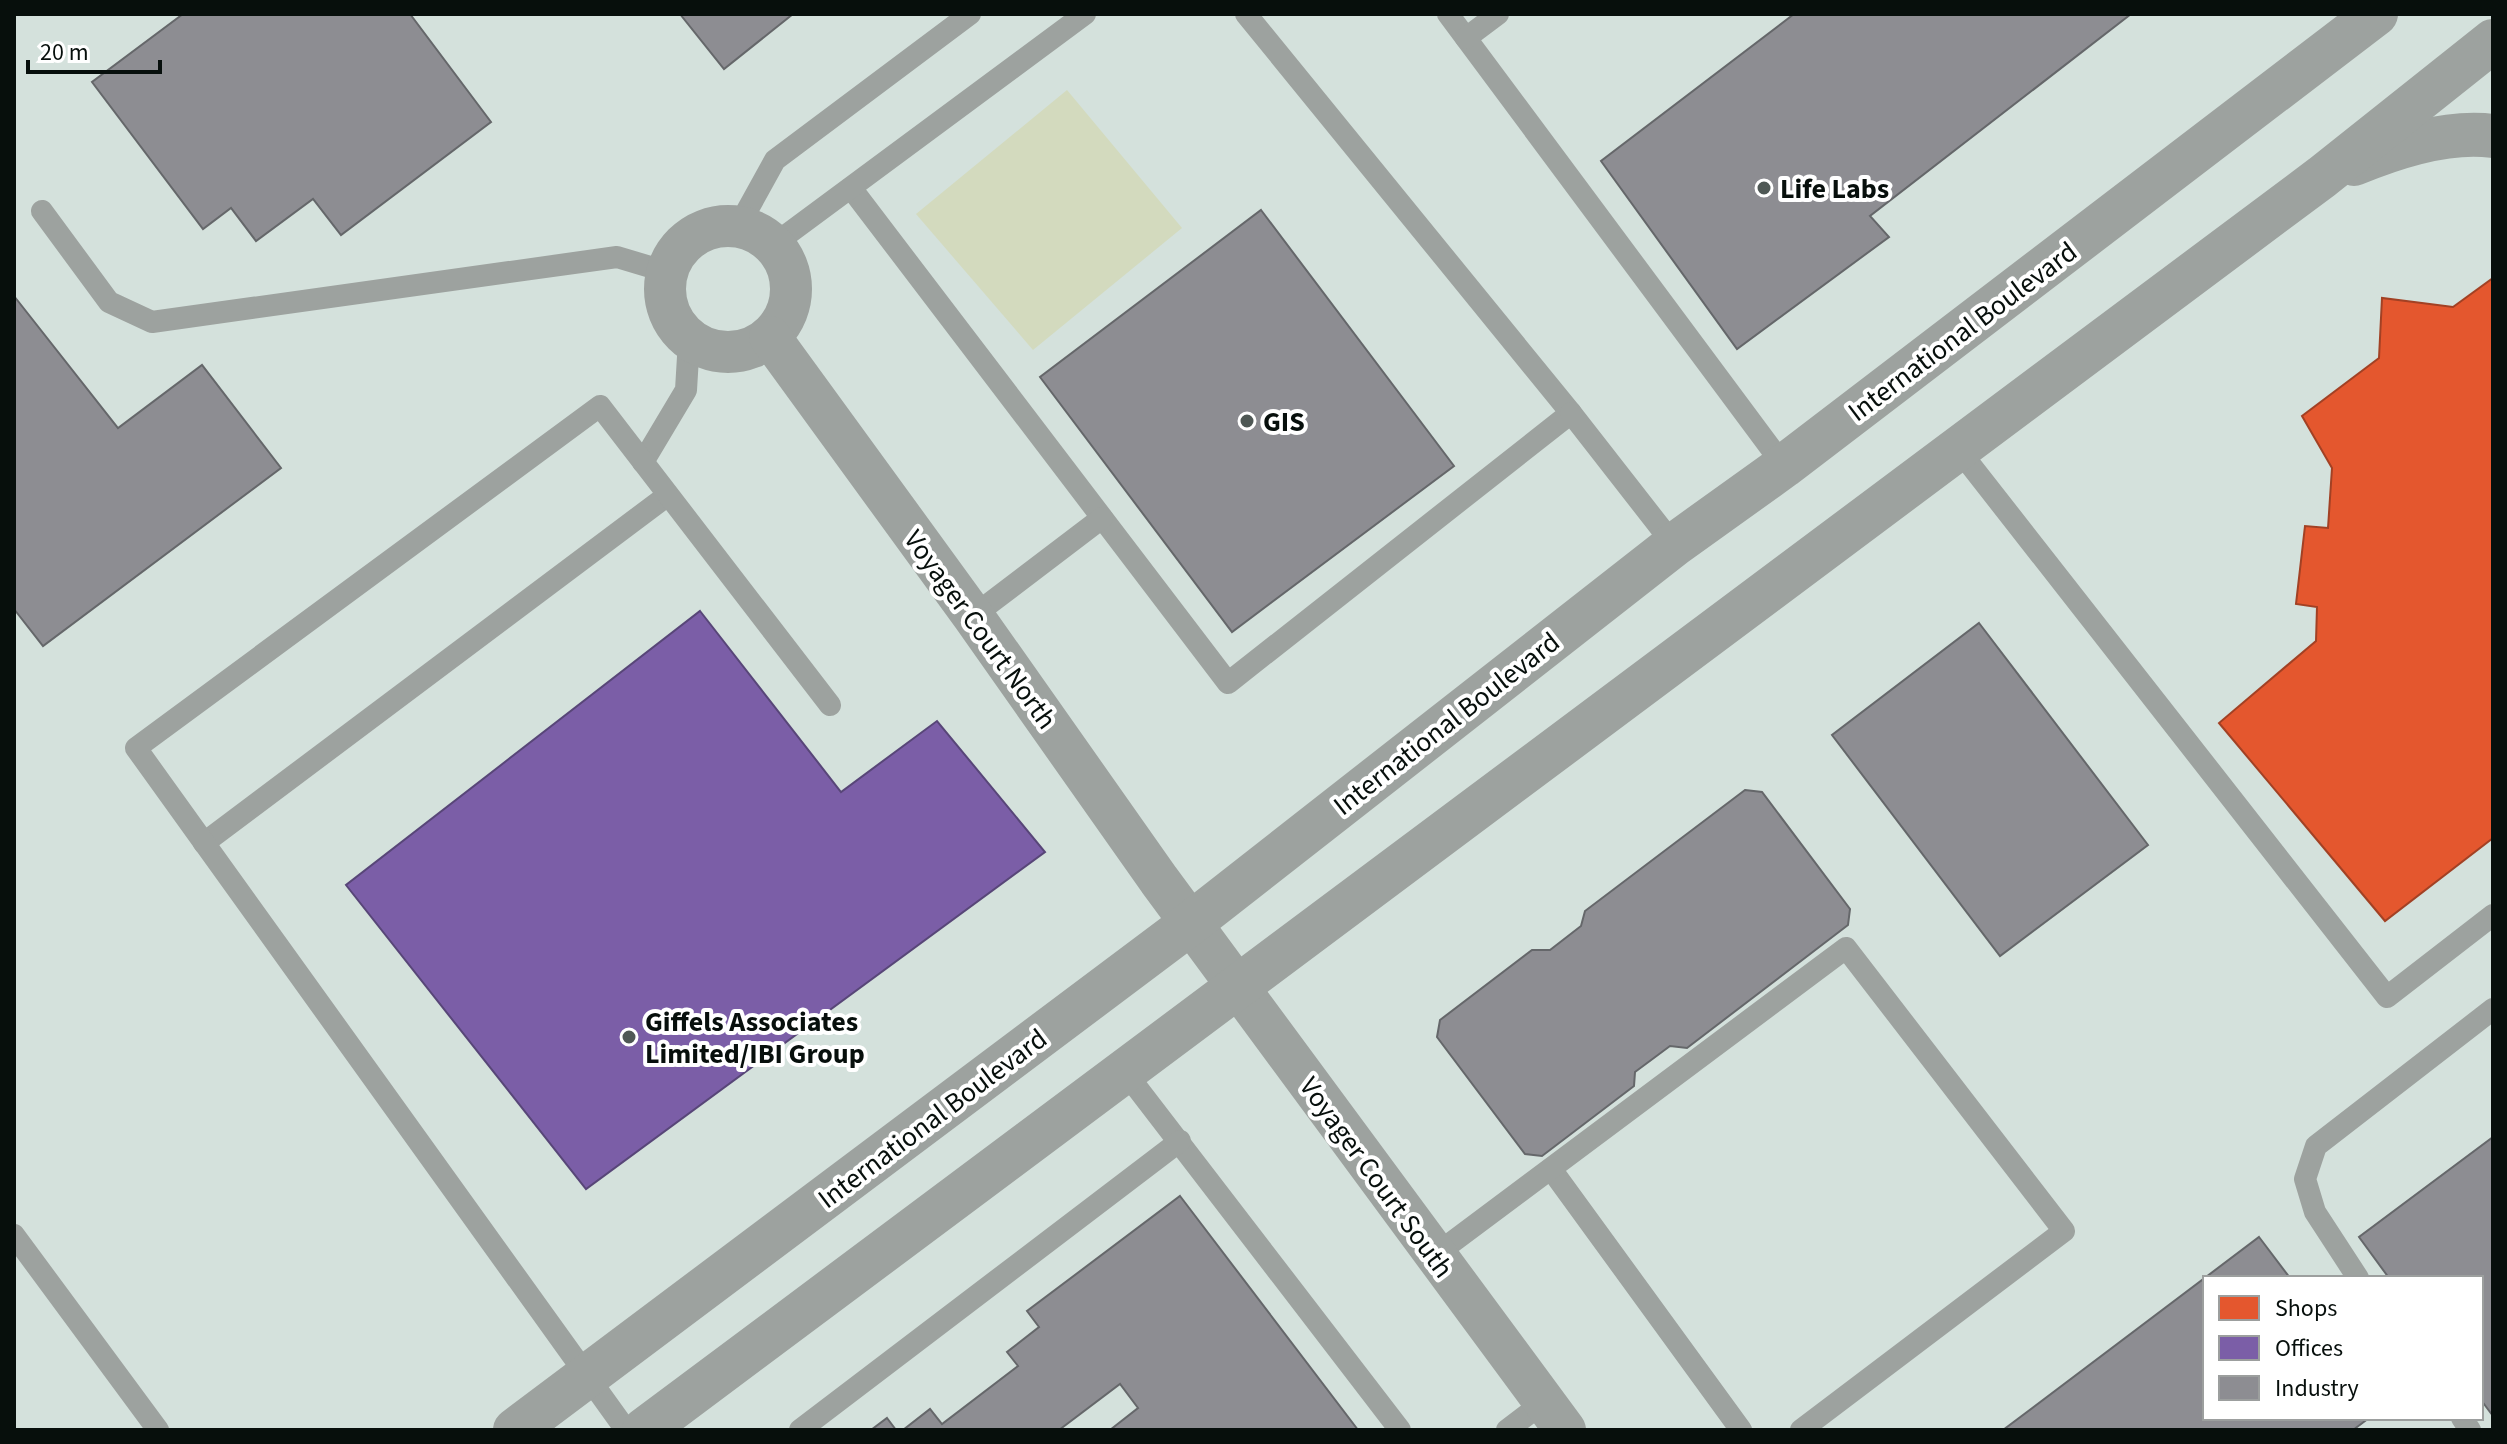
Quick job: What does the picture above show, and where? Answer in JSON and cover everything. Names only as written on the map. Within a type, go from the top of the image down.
[{"type":"street","name":"International Boulevard","points":[[515,1430],[1191,923],[1674,545],[1784,466],[2376,14]]},
{"type":"street","points":[[644,1430],[2322,177],[2493,41]]},
{"type":"street","points":[[2322,177],[2394,148],[2476,134],[2493,136]]},
{"type":"street","points":[[718,226],[756,236],[785,261],[791,281],[790,301],[783,321],[770,337],[751,348],[731,353],[709,350],[689,340],[675,325],[666,304],[664,288],[667,272],[680,248],[701,232],[718,226]]},
{"type":"street","name":"Voyager Court North","points":[[770,337],[1191,923]]},
{"type":"street","name":"Voyager Court South","points":[[1191,923],[1554,1416]]},
{"type":"lane","points":[[756,236],[775,160],[970,14]]},
{"type":"lane","points":[[756,236],[851,188],[1085,14]]},
{"type":"lane","points":[[1246,14],[1571,413],[1674,545]]},
{"type":"lane","points":[[1448,14],[1784,466]]},
{"type":"lane","points":[[1466,38],[1498,14]]},
{"type":"lane","points":[[851,188],[1228,683],[1571,413]]},
{"type":"lane","points":[[42,211],[109,302],[152,322],[617,257],[667,272]]},
{"type":"lane","points":[[643,462],[686,390],[689,340]]},
{"type":"lane","points":[[626,1430],[136,748],[600,406],[830,705]]},
{"type":"lane","points":[[1958,449],[2387,997],[2493,915]]},
{"type":"lane","points":[[204,843],[668,495]]},
{"type":"lane","points":[[973,616],[1102,518]]},
{"type":"lane","points":[[1435,1255],[1846,948],[2064,1231],[1801,1430]]},
{"type":"lane","points":[[2357,1276],[2315,1212],[2305,1179],[2316,1146],[2493,1009]]},
{"type":"lane","points":[[1125,1072],[1400,1430]]},
{"type":"lane","points":[[800,1430],[1180,1141]]},
{"type":"lane","points":[[1551,1169],[1741,1430]]},
{"type":"lane","points":[[14,1235],[158,1430]]},
{"type":"lane","points":[[1507,1430],[1554,1416]]},
{"type":"green space","points":[[1067,90],[1182,228],[1033,350],[916,214]]},
{"type":"building: Shops","points":[[2493,278],[2493,838],[2385,921],[2219,723],[2316,641],[2317,607],[2296,604],[2305,526],[2328,528],[2332,468],[2302,416],[2379,358],[2382,298],[2453,307]]},
{"type":"building: Offices","name":"Giffels Associates Limited/IBI Group","points":[[700,611],[841,792],[937,721],[1045,852],[586,1189],[346,885]]},
{"type":"building: Industry","points":[[183,14],[410,14],[491,122],[341,235],[313,199],[256,241],[231,208],[203,229],[92,82]]},
{"type":"building: Industry","points":[[680,14],[793,14],[724,69]]},
{"type":"building: Industry","name":"Life Labs","points":[[1794,14],[2131,14],[1870,216],[1889,237],[1737,349],[1601,161]]},
{"type":"building: Industry","name":"GIS","points":[[1261,210],[1454,466],[1232,632],[1040,377]]},
{"type":"building: Industry","points":[[14,296],[118,428],[202,365],[281,468],[43,646],[14,609]]},
{"type":"building: Industry","points":[[1979,623],[2148,845],[2000,956],[1832,735]]},
{"type":"building: Industry","points":[[1745,790],[1762,792],[1850,909],[1848,925],[1687,1048],[1670,1046],[1635,1072],[1634,1086],[1542,1156],[1525,1154],[1437,1037],[1440,1020],[1532,950],[1550,950],[1581,926],[1585,911]]},
{"type":"building: Industry","points":[[2493,1137],[2493,1416],[2483,1403],[2483,1276],[2388,1276],[2359,1237]]},
{"type":"building: Industry","points":[[1180,1196],[1358,1430],[1110,1430],[1138,1408],[1120,1384],[1059,1430],[903,1430],[930,1409],[942,1424],[1018,1366],[1007,1352],[1039,1327],[1027,1311]]},
{"type":"building: Industry","points":[[2259,1237],[2288,1276],[2207,1276]]},
{"type":"building: Industry","points":[[2203,1279],[2203,1420],[2366,1420],[2353,1430],[2003,1430]]},
{"type":"building: Industry","points":[[887,1418],[896,1430],[871,1430]]},
{"type":"place","name":"Life Labs","points":[[1764,188]]},
{"type":"place","name":"GIS","points":[[1247,421]]},
{"type":"place","name":"Giffels Associates Limited/IBI Group","points":[[629,1037]]}]
